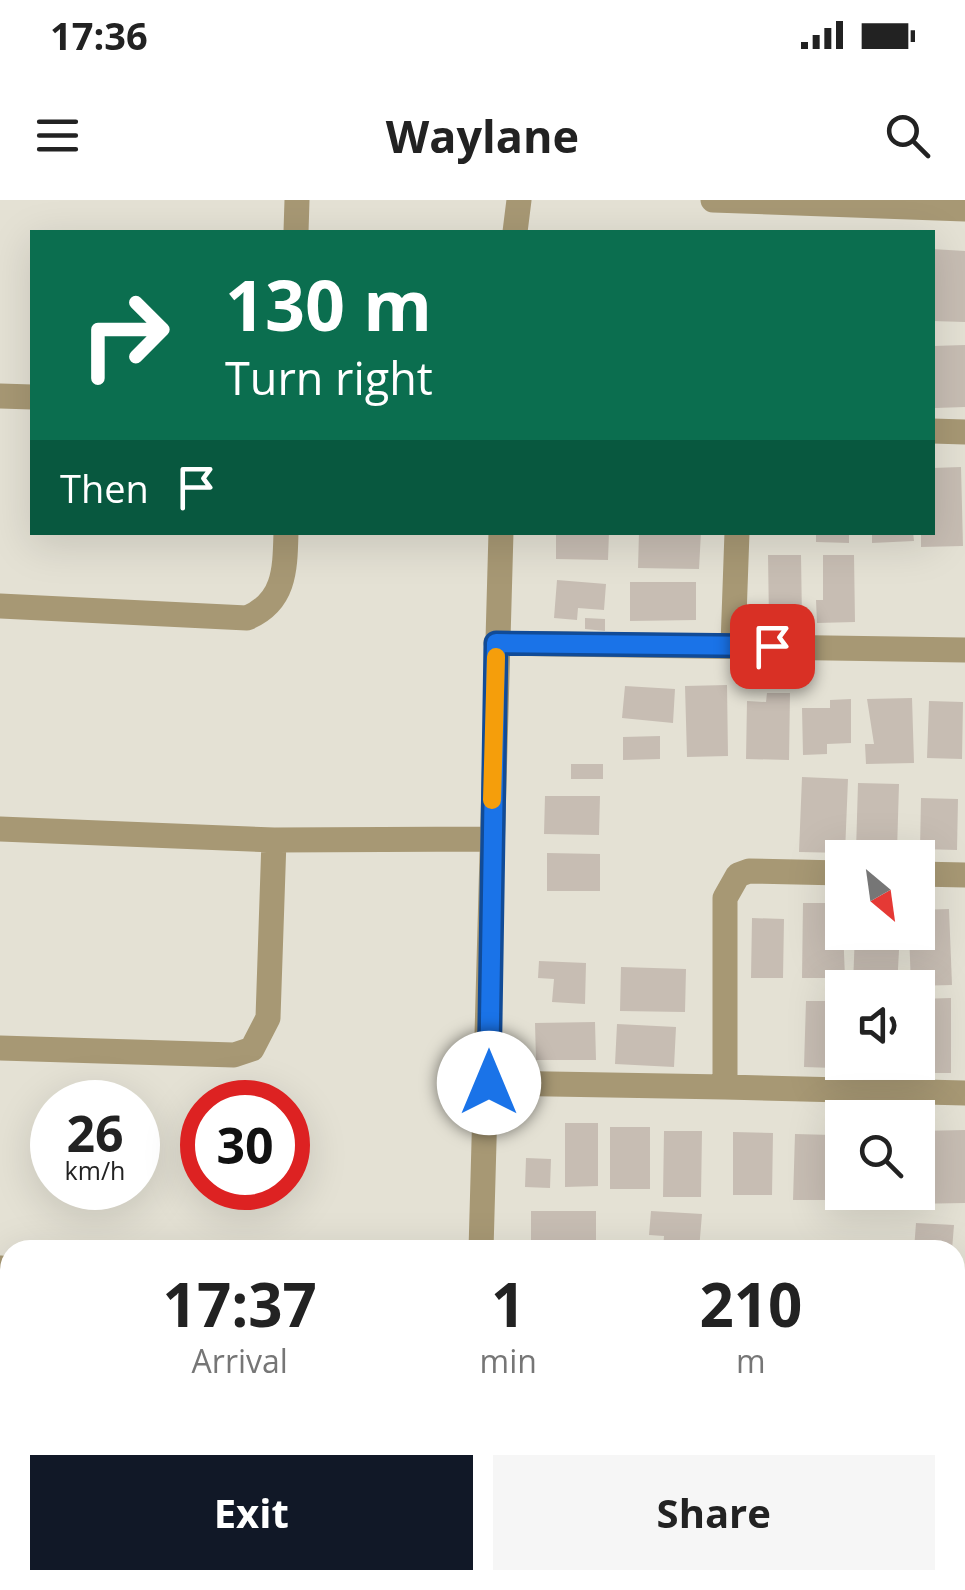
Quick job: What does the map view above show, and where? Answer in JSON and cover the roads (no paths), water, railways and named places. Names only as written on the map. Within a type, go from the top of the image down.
[{"type":"street","points":[[296,230],[297,200]]},
{"type":"street","points":[[516,230],[519,200]]},
{"type":"street","points":[[713,200],[965,208]]},
{"type":"street","points":[[0,396],[30,397]]},
{"type":"street","points":[[935,431],[965,432]]},
{"type":"street","points":[[0,606],[247,618],[266,610],[280,592],[286,535]]},
{"type":"street","points":[[481,1240],[489,1083],[500,535]]},
{"type":"street","points":[[733,645],[737,535]]},
{"type":"street","points":[[496,643],[965,650]]},
{"type":"street","points":[[0,828],[274,840],[491,839]]},
{"type":"street","points":[[0,1048],[234,1054],[252,1049],[268,1018],[274,840]]},
{"type":"street","points":[[725,1086],[725,898],[730,884],[749,871],[825,873]]},
{"type":"street","points":[[935,874],[965,875]]},
{"type":"street","points":[[489,1083],[965,1093]]}]
